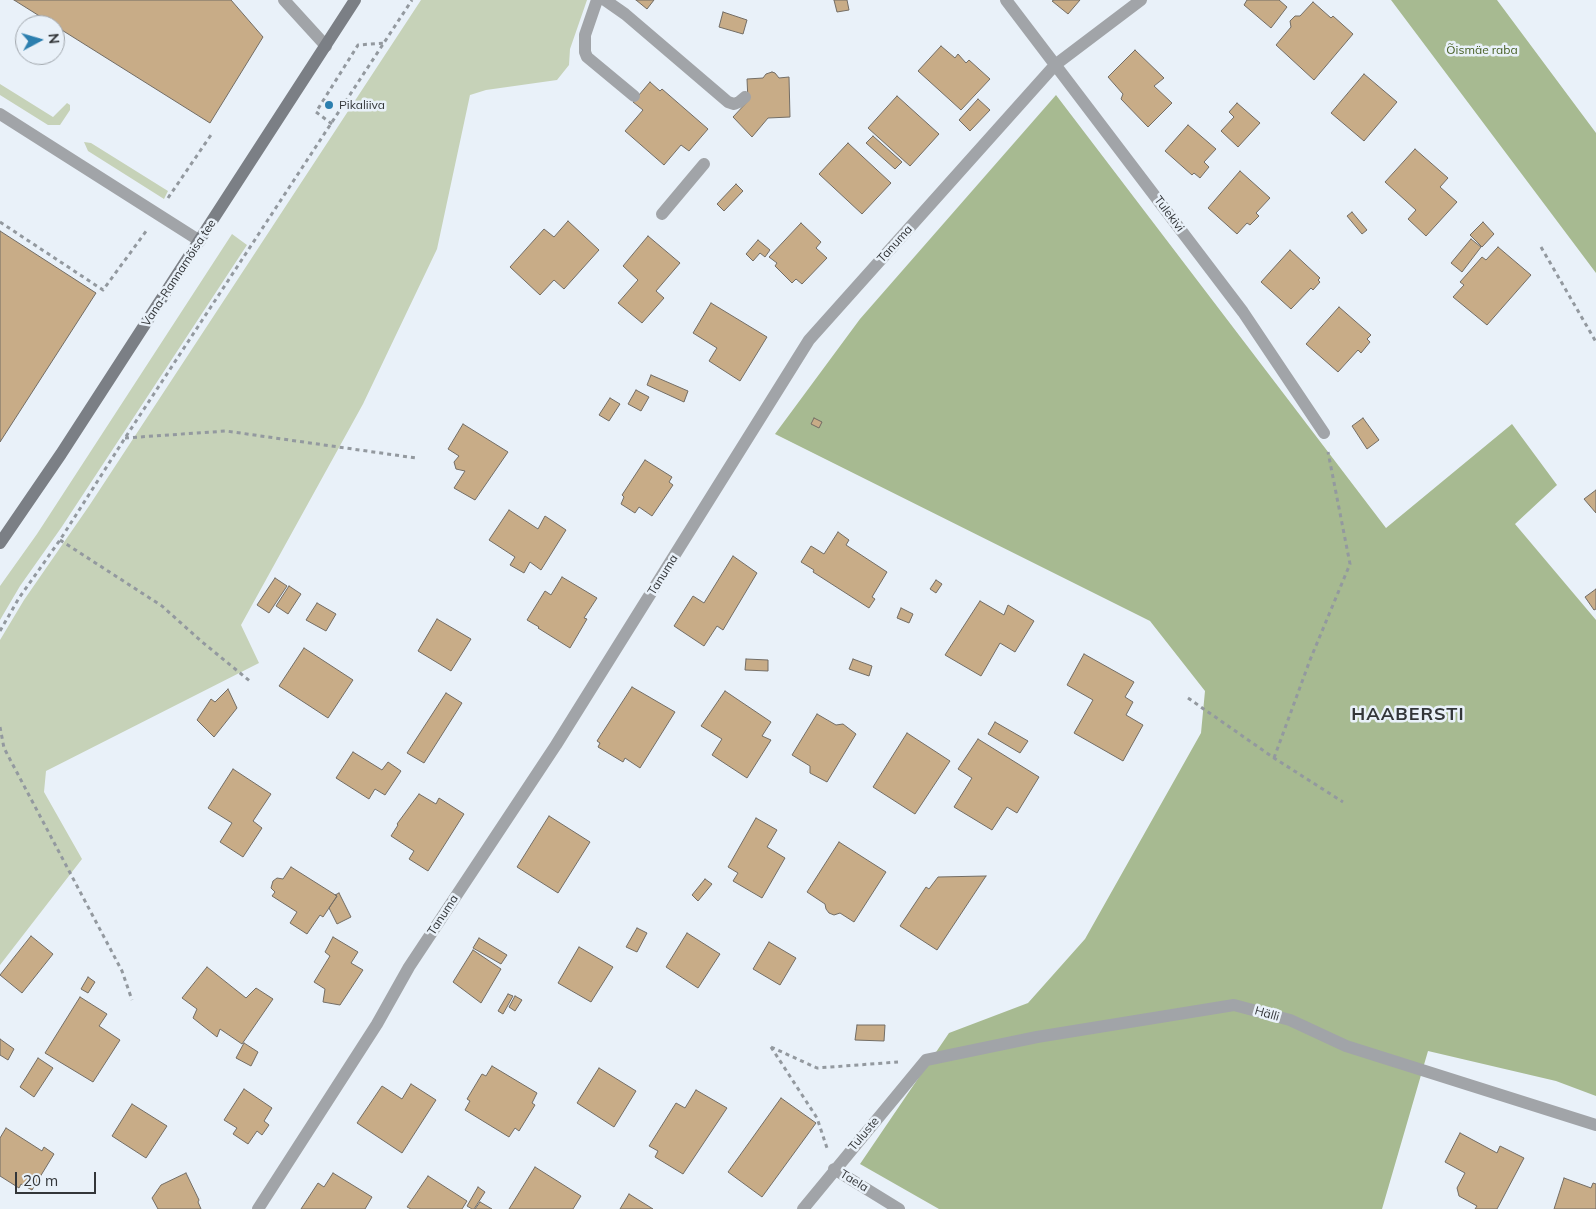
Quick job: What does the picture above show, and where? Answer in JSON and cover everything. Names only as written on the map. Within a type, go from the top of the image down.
[{"type":"street","points":[[284,0],[326,46]]},
{"type":"street","name":"Vana-Rannamõisa tee","points":[[0,543],[62,454],[355,0]]},
{"type":"street","points":[[598,0],[585,35],[585,52],[587,57],[634,96]]},
{"type":"street","points":[[605,0],[625,14],[728,102],[734,104],[740,102],[745,96]]},
{"type":"street","name":"Tulekivi","points":[[1006,0],[1244,312],[1324,433]]},
{"type":"street","name":"Tanuma","points":[[258,1209],[377,1024],[409,967],[556,745],[809,340],[1055,65],[1140,0]]},
{"type":"street","points":[[0,114],[200,240]]},
{"type":"street","points":[[662,214],[704,164]]},
{"type":"street","name":"Hälli","points":[[926,1060],[1037,1037],[1234,1005],[1290,1020],[1346,1046],[1596,1125]]},
{"type":"street","name":"Tuluste","points":[[802,1209],[926,1060]]},
{"type":"street","name":"Taela","points":[[834,1170],[899,1209]]},
{"type":"path","points":[[0,631],[18,598],[60,540],[412,0]]},
{"type":"path","points":[[332,124],[316,112],[358,45],[385,43]]},
{"type":"path","points":[[0,222],[103,290],[158,214],[213,132]]},
{"type":"path","points":[[1541,247],[1596,342]]},
{"type":"path","points":[[125,438],[226,431],[416,458]]},
{"type":"path","points":[[1274,758],[1310,660],[1350,564],[1324,433]]},
{"type":"path","points":[[60,540],[162,606],[251,682]]},
{"type":"path","points":[[1188,698],[1274,758],[1343,802]]},
{"type":"path","points":[[0,727],[4,748],[122,971],[132,1000]]},
{"type":"path","points":[[834,1170],[817,1118],[770,1047],[817,1068],[926,1060]]},
{"type":"green space","points":[[421,0],[587,0],[570,49],[569,65],[557,80],[486,90],[470,95],[437,249],[363,404],[241,625],[259,663],[46,771],[44,792],[82,859],[0,965],[0,640],[24,600],[89,506]]},
{"type":"green space","name":"Õismäe raba","points":[[1391,0],[1497,0],[1596,133],[1596,273]]},
{"type":"green space","points":[[0,84],[53,117],[67,103],[70,105],[70,110],[60,125],[48,125],[0,95]]},
{"type":"green space","points":[[1056,95],[1386,528],[1512,424],[1557,485],[1515,524],[1596,620],[1596,1096],[1556,1081],[1428,1051],[1382,1209],[939,1209],[860,1164],[949,1033],[1028,1003],[1085,939],[1201,733],[1205,691],[1150,621],[775,434],[860,319]]},
{"type":"green space","points":[[84,142],[91,143],[168,191],[164,199],[88,151]]},
{"type":"green space","points":[[232,234],[247,245],[61,528],[20,586],[0,620],[0,586],[37,534]]},
{"type":"building","points":[[14,0],[231,0],[263,37],[210,123],[65,32],[65,15],[38,15]]},
{"type":"building","points":[[636,0],[654,0],[647,9]]},
{"type":"building","points":[[834,0],[847,0],[849,10],[837,12]]},
{"type":"building","points":[[1080,0],[1068,14],[1052,1]]},
{"type":"building","points":[[1247,0],[1279,0],[1287,7],[1271,28],[1244,5]]},
{"type":"building","points":[[1313,2],[1331,18],[1333,16],[1353,34],[1314,80],[1276,45],[1291,27],[1290,21],[1295,16],[1300,16]]},
{"type":"building","points":[[723,12],[747,20],[743,34],[719,27]]},
{"type":"building","points":[[941,46],[955,58],[958,54],[966,63],[969,60],[990,79],[961,110],[918,71]]},
{"type":"building","points":[[1135,50],[1164,78],[1154,86],[1172,103],[1148,127],[1121,99],[1123,94],[1108,77]]},
{"type":"building","points":[[772,72],[779,78],[789,77],[790,117],[768,118],[752,137],[733,117],[748,101],[747,79],[763,78],[766,74]]},
{"type":"building","points":[[1364,74],[1397,102],[1364,141],[1331,113]]},
{"type":"building","points":[[650,82],[660,91],[662,89],[708,129],[689,151],[681,145],[664,165],[625,131],[643,110],[633,102]]},
{"type":"building","points":[[897,96],[939,134],[910,166],[868,128]]},
{"type":"building","points":[[978,99],[990,110],[970,131],[959,120]]},
{"type":"building","points":[[1237,103],[1260,123],[1238,147],[1221,131],[1234,117],[1229,112]]},
{"type":"building","points":[[1188,125],[1216,149],[1204,162],[1209,167],[1200,178],[1194,173],[1192,175],[1165,151]]},
{"type":"building","points":[[873,136],[902,162],[895,169],[866,143]]},
{"type":"building","points":[[848,143],[891,183],[862,214],[819,174]]},
{"type":"building","points":[[1415,149],[1448,178],[1440,187],[1457,202],[1426,236],[1408,219],[1416,210],[1385,182]]},
{"type":"building","points":[[1240,171],[1270,198],[1256,213],[1259,216],[1250,225],[1247,223],[1237,234],[1208,208]]},
{"type":"building","points":[[736,184],[743,191],[724,211],[717,204]]},
{"type":"building","points":[[1352,212],[1367,230],[1362,234],[1347,216]]},
{"type":"building","points":[[568,221],[599,250],[564,289],[554,280],[540,295],[510,267],[544,229],[554,237]]},
{"type":"building","points":[[1483,222],[1494,234],[1482,247],[1470,235]]},
{"type":"building","points":[[801,223],[821,242],[816,248],[827,258],[802,284],[796,279],[792,283],[775,266],[777,263],[769,257]]},
{"type":"building","points":[[0,231],[96,293],[0,442]]},
{"type":"building","points":[[648,236],[680,263],[656,291],[664,298],[642,323],[618,303],[638,280],[623,266]]},
{"type":"building","points":[[1471,239],[1481,247],[1462,272],[1451,263]]},
{"type":"building","points":[[758,240],[770,250],[765,257],[760,253],[753,261],[746,254]]},
{"type":"building","points":[[1498,247],[1531,275],[1487,325],[1453,297],[1464,285],[1460,282],[1482,257],[1486,260]]},
{"type":"building","points":[[1290,250],[1320,278],[1318,280],[1320,282],[1313,290],[1311,288],[1291,309],[1261,282]]},
{"type":"building","points":[[711,303],[767,337],[740,381],[709,361],[717,348],[693,333]]},
{"type":"building","points":[[1339,307],[1371,335],[1367,339],[1370,342],[1361,353],[1358,350],[1338,372],[1306,344]]},
{"type":"building","points":[[651,375],[688,391],[684,402],[647,385]]},
{"type":"building","points":[[636,390],[649,397],[641,411],[628,404]]},
{"type":"building","points":[[610,398],[620,404],[609,421],[599,415]]},
{"type":"building","points":[[814,418],[822,422],[819,428],[811,424]]},
{"type":"building","points":[[1363,418],[1379,440],[1367,449],[1352,426]]},
{"type":"building","points":[[463,424],[508,452],[475,500],[454,488],[465,471],[456,469],[454,462],[459,456],[448,449]]},
{"type":"building","points":[[645,460],[672,477],[669,482],[673,485],[652,516],[639,507],[635,513],[621,504],[624,497],[622,495]]},
{"type":"building","points":[[1596,490],[1596,513],[1584,499]]},
{"type":"building","points":[[509,510],[538,529],[545,516],[566,530],[541,570],[530,562],[524,573],[510,565],[515,557],[489,540]]},
{"type":"building","points":[[838,532],[849,540],[846,545],[887,572],[872,597],[875,599],[869,608],[813,572],[814,570],[801,562],[811,546],[824,554]]},
{"type":"building","points":[[733,556],[757,573],[723,630],[717,626],[704,646],[674,626],[693,596],[704,603]]},
{"type":"building","points":[[562,577],[597,598],[584,618],[587,619],[570,648],[527,620],[545,591],[551,595]]},
{"type":"building","points":[[275,578],[287,586],[269,613],[257,605]]},
{"type":"building","points":[[936,580],[942,584],[936,593],[930,589]]},
{"type":"building","points":[[289,586],[301,594],[288,614],[276,606]]},
{"type":"building","points":[[1596,589],[1596,609],[1594,610],[1585,597]]},
{"type":"building","points":[[980,601],[1004,615],[1008,605],[1034,621],[1015,652],[1000,643],[981,676],[945,655]]},
{"type":"building","points":[[317,603],[336,614],[326,631],[306,620]]},
{"type":"building","points":[[901,608],[913,614],[909,623],[897,618]]},
{"type":"building","points":[[437,619],[471,639],[451,671],[418,651]]},
{"type":"building","points":[[304,648],[353,680],[328,718],[279,686]]},
{"type":"building","points":[[1084,654],[1134,682],[1125,697],[1133,702],[1126,715],[1143,725],[1123,761],[1074,733],[1093,700],[1067,685]]},
{"type":"building","points":[[746,659],[768,660],[768,671],[745,670]]},
{"type":"building","points":[[853,659],[872,666],[869,676],[849,669]]},
{"type":"building","points":[[632,687],[675,712],[640,768],[625,758],[623,762],[598,747],[600,743],[597,741]]},
{"type":"building","points":[[228,689],[237,708],[214,737],[197,720],[211,699],[215,702]]},
{"type":"building","points":[[725,691],[771,722],[762,736],[771,740],[747,778],[712,755],[722,739],[701,726]]},
{"type":"building","points":[[446,693],[462,703],[424,763],[407,753]]},
{"type":"building","points":[[817,714],[836,725],[843,724],[856,734],[827,782],[810,773],[810,766],[792,755]]},
{"type":"building","points":[[995,722],[1028,741],[1020,753],[988,734]]},
{"type":"building","points":[[907,733],[950,761],[915,814],[873,787]]},
{"type":"building","points":[[978,739],[1039,777],[1017,813],[1007,807],[992,830],[954,807],[972,778],[958,769]]},
{"type":"building","points":[[353,752],[382,770],[388,762],[401,771],[385,795],[375,789],[369,799],[336,778]]},
{"type":"building","points":[[233,769],[271,794],[253,821],[262,828],[243,857],[220,842],[232,823],[208,808]]},
{"type":"building","points":[[419,794],[436,804],[439,798],[464,814],[428,871],[409,859],[414,851],[391,836],[397,824]]},
{"type":"building","points":[[549,816],[590,842],[558,893],[517,867]]},
{"type":"building","points":[[756,818],[777,830],[767,847],[785,858],[762,898],[733,881],[738,873],[728,867]]},
{"type":"building","points":[[839,842],[886,872],[854,922],[840,913],[834,915],[829,913],[825,904],[807,892]]},
{"type":"building","points":[[291,867],[337,896],[323,917],[320,915],[307,934],[290,923],[297,912],[272,896],[275,892],[271,888],[273,881],[277,878],[283,879]]},
{"type":"building","points":[[986,876],[937,950],[900,926],[926,887],[929,889],[938,877]]},
{"type":"building","points":[[705,879],[712,884],[698,901],[692,895]]},
{"type":"building","points":[[339,893],[351,917],[337,924],[329,908],[337,896],[335,895]]},
{"type":"building","points":[[637,928],[647,933],[637,952],[626,947]]},
{"type":"building","points":[[687,933],[720,954],[698,988],[666,967]]},
{"type":"building","points":[[31,936],[53,954],[22,993],[0,975]]},
{"type":"building","points":[[333,937],[358,952],[351,963],[363,970],[340,1005],[323,1002],[325,989],[314,982],[330,956],[325,952]]},
{"type":"building","points":[[479,938],[507,955],[501,964],[473,948]]},
{"type":"building","points":[[769,942],[796,958],[780,985],[753,969]]},
{"type":"building","points":[[579,947],[613,967],[591,1002],[558,983]]},
{"type":"building","points":[[473,950],[501,969],[481,1003],[453,982]]},
{"type":"building","points":[[207,967],[246,998],[256,988],[273,999],[242,1044],[220,1029],[217,1037],[193,1018],[197,1009],[182,998]]},
{"type":"building","points":[[88,977],[95,982],[88,993],[81,989]]},
{"type":"building","points":[[508,994],[513,996],[503,1014],[498,1011]]},
{"type":"building","points":[[515,996],[522,1000],[515,1011],[509,1007]]},
{"type":"building","points":[[80,997],[107,1014],[99,1026],[120,1040],[93,1082],[45,1053]]},
{"type":"building","points":[[857,1025],[885,1025],[884,1041],[855,1040]]},
{"type":"building","points":[[0,1039],[14,1049],[8,1060],[0,1055]]},
{"type":"building","points":[[244,1043],[258,1052],[251,1066],[236,1058]]},
{"type":"building","points":[[38,1058],[53,1068],[34,1097],[20,1087]]},
{"type":"building","points":[[492,1066],[537,1093],[532,1103],[535,1105],[519,1131],[515,1128],[509,1137],[465,1110],[470,1101],[467,1099],[482,1074],[486,1076]]},
{"type":"building","points":[[599,1068],[636,1091],[614,1127],[577,1103]]},
{"type":"building","points":[[411,1084],[436,1100],[402,1153],[357,1123],[382,1086],[402,1099]]},
{"type":"building","points":[[244,1089],[272,1108],[264,1121],[269,1125],[262,1135],[257,1131],[248,1144],[233,1134],[237,1128],[224,1120]]},
{"type":"building","points":[[696,1090],[727,1108],[683,1174],[655,1157],[658,1151],[649,1146],[676,1103],[685,1108]]},
{"type":"building","points":[[781,1098],[816,1123],[762,1197],[728,1172]]},
{"type":"building","points":[[132,1104],[167,1126],[146,1158],[112,1136]]},
{"type":"building","points":[[6,1128],[42,1151],[44,1147],[54,1154],[32,1190],[21,1184],[19,1188],[0,1176],[0,1138]]},
{"type":"building","points":[[1460,1133],[1497,1153],[1500,1146],[1524,1158],[1497,1209],[1475,1209],[1477,1206],[1459,1196],[1457,1188],[1465,1173],[1445,1162]]},
{"type":"building","points":[[535,1167],[581,1196],[573,1209],[509,1209]]},
{"type":"building","points":[[186,1173],[199,1200],[201,1209],[158,1209],[152,1198],[161,1185]]},
{"type":"building","points":[[333,1173],[372,1197],[365,1209],[301,1209],[318,1183],[324,1187]]},
{"type":"building","points":[[428,1176],[467,1201],[462,1209],[411,1209],[407,1207]]},
{"type":"building","points":[[1564,1178],[1591,1188],[1593,1183],[1596,1184],[1596,1209],[1554,1209]]},
{"type":"building","points":[[478,1187],[485,1192],[474,1209],[472,1209],[467,1206]]},
{"type":"building","points":[[629,1194],[653,1209],[620,1209]]},
{"type":"building","points":[[480,1202],[492,1209],[475,1209]]},
{"type":"place","name":"Pikaliiva","points":[[329,105]]},
{"type":"district","name":"HAABERSTI","points":[[1408,715]]}]
